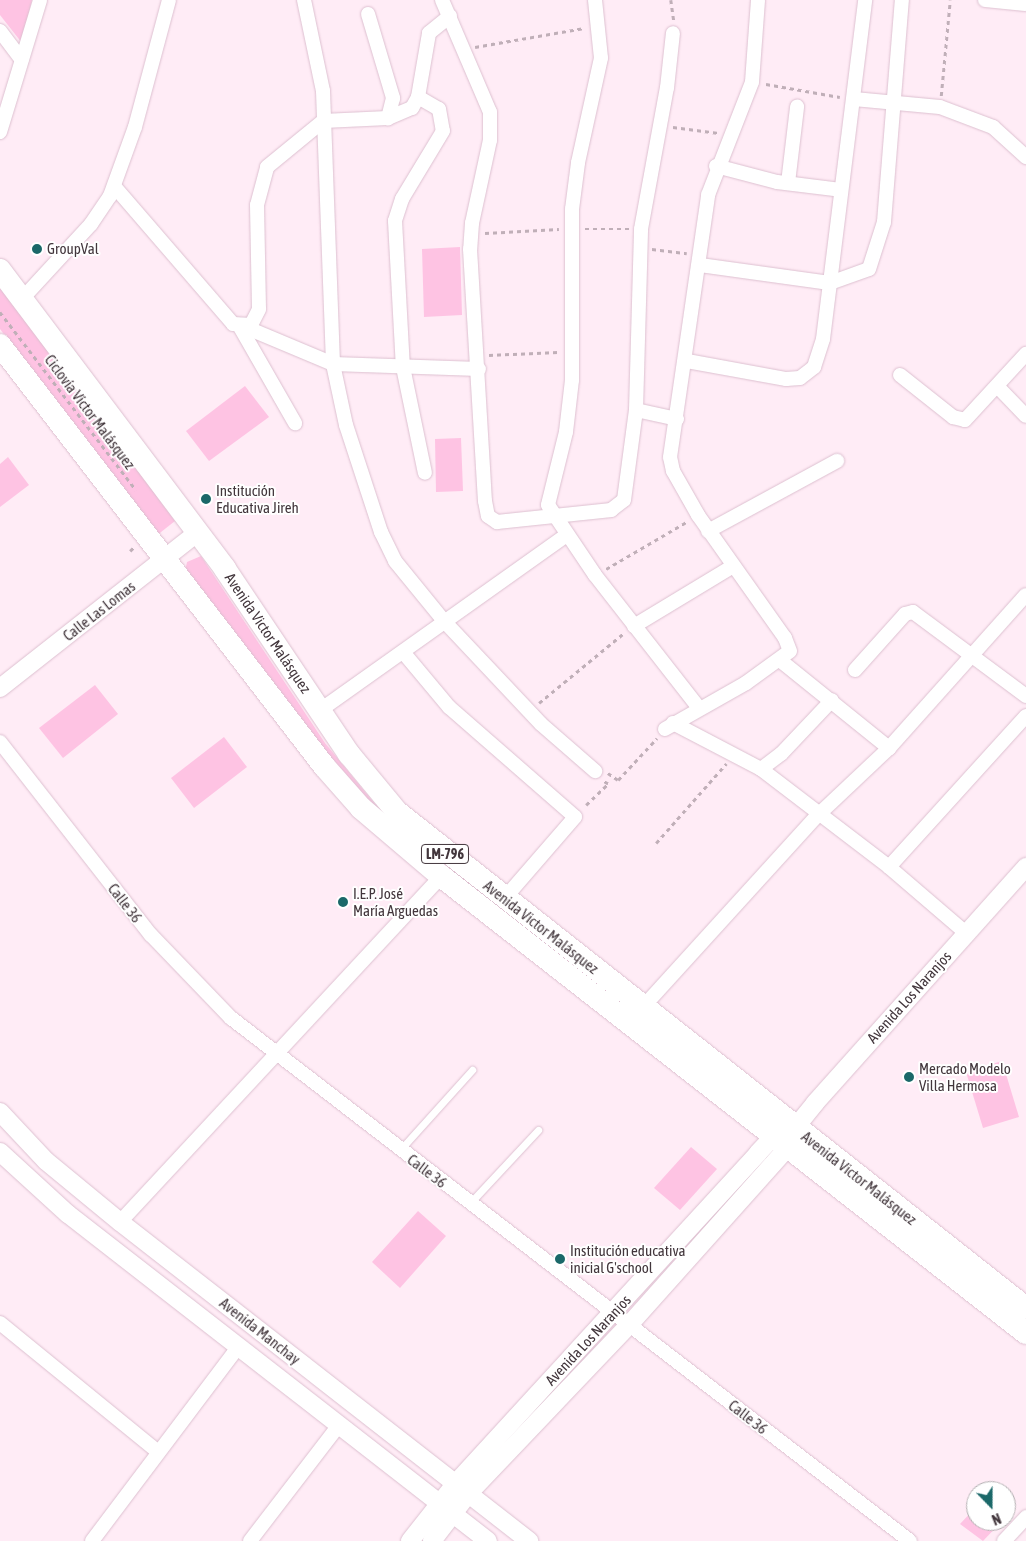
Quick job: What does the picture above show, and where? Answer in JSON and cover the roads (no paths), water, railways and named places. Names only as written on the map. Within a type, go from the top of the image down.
[{"type":"main road","name":"Avenida Victor Malásquez","points":[[0,270],[197,533],[363,774],[397,812],[643,1007],[785,1138],[1026,1308]]},
{"type":"main road","name":"Avenida Victor Malásquez","points":[[0,345],[339,785],[376,823],[441,876],[785,1138],[1026,1333]]},
{"type":"street","points":[[0,132],[40,0]]},
{"type":"street","points":[[22,299],[91,224],[114,186],[169,0]]},
{"type":"street","points":[[304,0],[321,77],[333,364],[346,424],[387,547],[408,579],[444,621],[541,724],[595,771]]},
{"type":"street","points":[[442,0],[486,100],[490,123],[470,236],[488,516],[497,522],[509,522],[551,514],[605,511],[620,505],[636,410],[641,230],[660,123],[673,33]]},
{"type":"street","points":[[595,0],[601,34],[599,67],[578,163],[572,209],[573,351],[569,413],[548,497],[551,514],[630,629],[699,708]]},
{"type":"street","points":[[758,0],[752,82],[730,138],[716,166],[708,195],[696,259],[687,361],[671,464],[708,531],[790,646],[788,655],[781,661],[669,726],[762,769],[818,816],[890,867],[966,933]]},
{"type":"street","points":[[687,361],[786,379],[805,375],[814,367],[823,339],[865,0]]},
{"type":"street","points":[[696,259],[830,283],[864,272],[873,264],[884,222],[902,0]]},
{"type":"street","points":[[985,0],[1026,4]]},
{"type":"street","points":[[368,14],[393,98],[388,118]]},
{"type":"street","points":[[242,327],[255,321],[259,309],[257,205],[264,172],[272,160],[323,121],[388,118],[412,108],[418,97],[429,34],[450,16]]},
{"type":"street","points":[[0,31],[22,60]]},
{"type":"street","points":[[418,97],[439,109],[443,124],[439,139],[396,212],[402,367],[425,473]]},
{"type":"street","points":[[854,99],[940,107],[993,127],[1026,157]]},
{"type":"street","points":[[788,183],[796,107]]},
{"type":"street","points":[[716,166],[788,183],[841,190]]},
{"type":"street","points":[[114,186],[242,327],[295,423]]},
{"type":"street","points":[[242,327],[333,364],[402,367],[478,362]]},
{"type":"street","points":[[900,375],[953,417],[965,420],[998,387],[1026,354]]},
{"type":"street","points":[[998,387],[1026,416]]},
{"type":"street","points":[[636,410],[677,419]]},
{"type":"street","points":[[708,531],[837,461]]},
{"type":"street","name":"Calle Las Lomas","points":[[0,688],[197,533]]},
{"type":"street","points":[[319,711],[565,536]]},
{"type":"street","points":[[630,629],[734,566]]},
{"type":"street","points":[[643,1007],[818,816],[889,748],[971,654],[1026,595]]},
{"type":"street","points":[[855,670],[905,614],[913,612],[1026,696]]},
{"type":"street","points":[[403,652],[449,707],[575,817],[504,898]]},
{"type":"street","points":[[781,661],[832,700],[889,748]]},
{"type":"street","points":[[762,769],[781,754],[832,700]]},
{"type":"street","points":[[890,867],[1026,716]]},
{"type":"street","name":"Calle 36","points":[[0,742],[161,946],[211,999],[275,1055],[910,1541]]},
{"type":"street","name":"Avenida Los Naranjos","points":[[462,1489],[629,1325],[785,1138],[1026,867]]},
{"type":"street","points":[[120,1222],[441,876]]},
{"type":"street","name":"Avenida Manchay","points":[[0,1112],[46,1161],[120,1222],[529,1541]]},
{"type":"street","name":"Avenida Los Naranjos","points":[[410,1541],[446,1509],[613,1313],[785,1138]]},
{"type":"street","name":"Avenida Manchay","points":[[0,1152],[51,1201],[488,1541]]},
{"type":"street","points":[[0,1323],[158,1452]]},
{"type":"street","points":[[92,1541],[239,1346]]},
{"type":"street","points":[[250,1541],[339,1425]]},
{"type":"street","name":"Avenida Los Naranjos","points":[[432,1541],[446,1509]]},
{"type":"street","points":[[1004,1541],[1026,1517]]},
{"type":"lane","points":[[399,1150],[472,1070]]},
{"type":"lane","points":[[470,1203],[538,1130]]},
{"type":"place","name":"GroupVal","points":[[37,249]]},
{"type":"place","name":"Institución Educativa Jireh","points":[[206,499]]},
{"type":"place","name":"I.E.P. José María Arguedas","points":[[343,902]]},
{"type":"place","name":"Mercado Modelo Villa Hermosa","points":[[909,1077]]},
{"type":"place","name":"Institución educativa inicial G'school","points":[[560,1259]]}]
